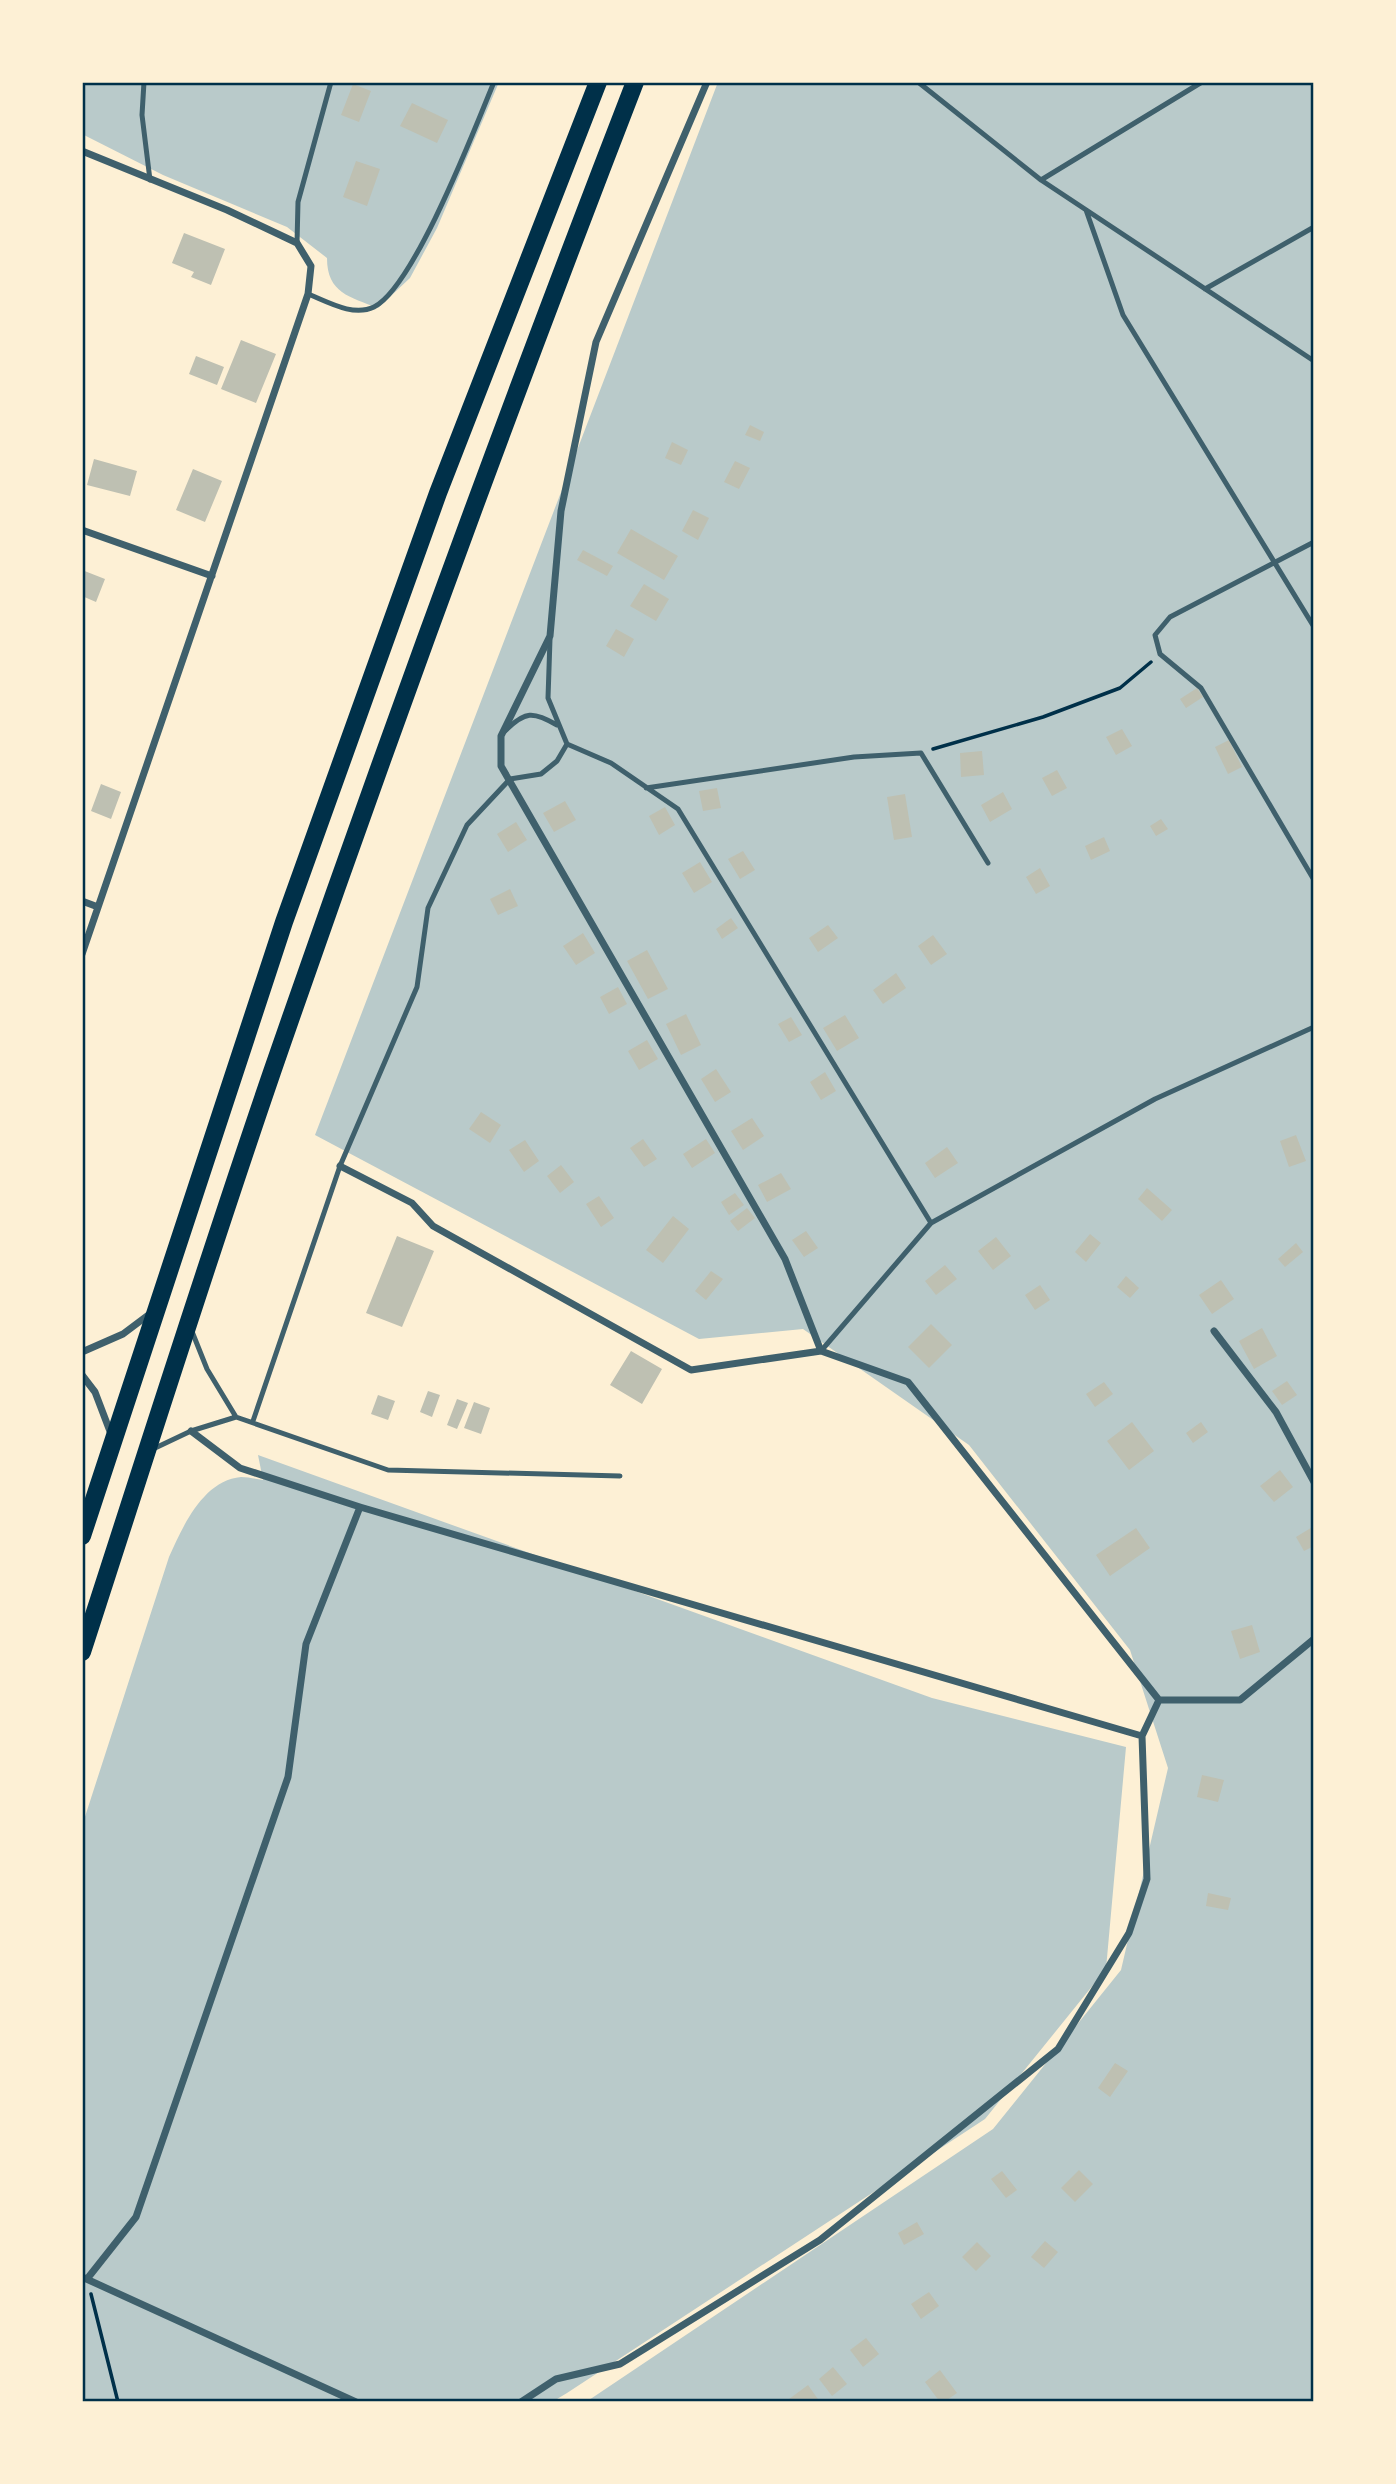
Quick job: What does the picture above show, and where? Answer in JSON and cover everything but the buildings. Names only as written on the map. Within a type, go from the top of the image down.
[{"type":"main road","points":[[82,1536],[284,922],[433,506],[598,82]]},
{"type":"main road","points":[[82,1652],[188,1323],[300,991],[497,441],[635,82]]},
{"type":"street","points":[[707,82],[596,342],[561,512],[550,636],[501,736],[501,766],[785,1259],[821,1350]]},
{"type":"street","points":[[82,151],[227,209],[297,243],[311,266],[308,294],[82,954]]},
{"type":"street","points":[[82,530],[212,576]]},
{"type":"street","points":[[82,901],[98,907]]},
{"type":"street","points":[[340,1166],[412,1203],[433,1226],[691,1370],[821,1350],[908,1382],[1159,1700]]},
{"type":"street","points":[[82,1352],[123,1334],[157,1308]]},
{"type":"street","points":[[1214,1331],[1276,1412],[1314,1482]]},
{"type":"street","points":[[82,1375],[95,1392],[114,1440]]},
{"type":"street","points":[[191,1431],[240,1468],[360,1507],[1142,1736]]},
{"type":"street","points":[[356,2402],[85,2278],[136,2217],[288,1777],[306,1644],[360,1507]]},
{"type":"street","points":[[1159,1700],[1240,1700],[1314,1639]]},
{"type":"street","points":[[521,2402],[556,2379],[620,2364],[820,2239],[1058,2049],[1129,1933],[1147,1879],[1142,1736],[1159,1700]]},
{"type":"lane","points":[[144,82],[142,115],[150,180]]},
{"type":"lane","points":[[297,243],[298,202],[331,82]]},
{"type":"lane","points":[[308,294],[353,311],[374,307],[401,283],[457,173],[494,82]]},
{"type":"lane","points":[[918,82],[1041,180],[1312,358]]},
{"type":"lane","points":[[1041,180],[1202,82]]},
{"type":"lane","points":[[1086,210],[1123,315],[1314,627]]},
{"type":"lane","points":[[1205,289],[1314,227]]},
{"type":"lane","points":[[1314,542],[1170,617],[1155,635],[1160,654],[1201,688],[1314,880]]},
{"type":"lane","points":[[550,636],[548,698],[567,744],[611,764],[678,809],[931,1223]]},
{"type":"lane","points":[[501,736],[519,718],[538,714],[558,725]]},
{"type":"lane","points":[[253,1421],[340,1166],[417,987],[428,908],[467,825],[510,779],[541,774],[557,761],[567,744]]},
{"type":"lane","points":[[645,788],[854,757],[921,753],[988,863]]},
{"type":"lane","points":[[821,1350],[931,1223],[1155,1099],[1314,1027]]},
{"type":"lane","points":[[188,1323],[207,1369],[236,1417]]},
{"type":"lane","points":[[147,1451],[191,1431],[236,1417],[388,1469],[620,1476]]},
{"type":"path","points":[[921,753],[1042,717],[1120,688],[1160,654]]},
{"type":"path","points":[[85,2278],[118,2402]]},
{"type":"shaded area","points":[[82,82],[499,82],[437,228],[410,278],[378,308],[342,292],[331,279],[327,258],[287,227],[163,175],[82,134]]},
{"type":"shaded area","points":[[718,82],[1314,82],[1314,2402],[586,2402],[993,2129],[1121,1970],[1168,1768],[1130,1650],[969,1445],[803,1329],[699,1339],[315,1135]]},
{"type":"shaded area","points":[[258,1455],[932,1698],[1126,1747],[1106,1969],[985,2119],[552,2402],[82,2402],[82,1826],[174,1545],[196,1507],[216,1487],[241,1477],[263,1480]]}]
